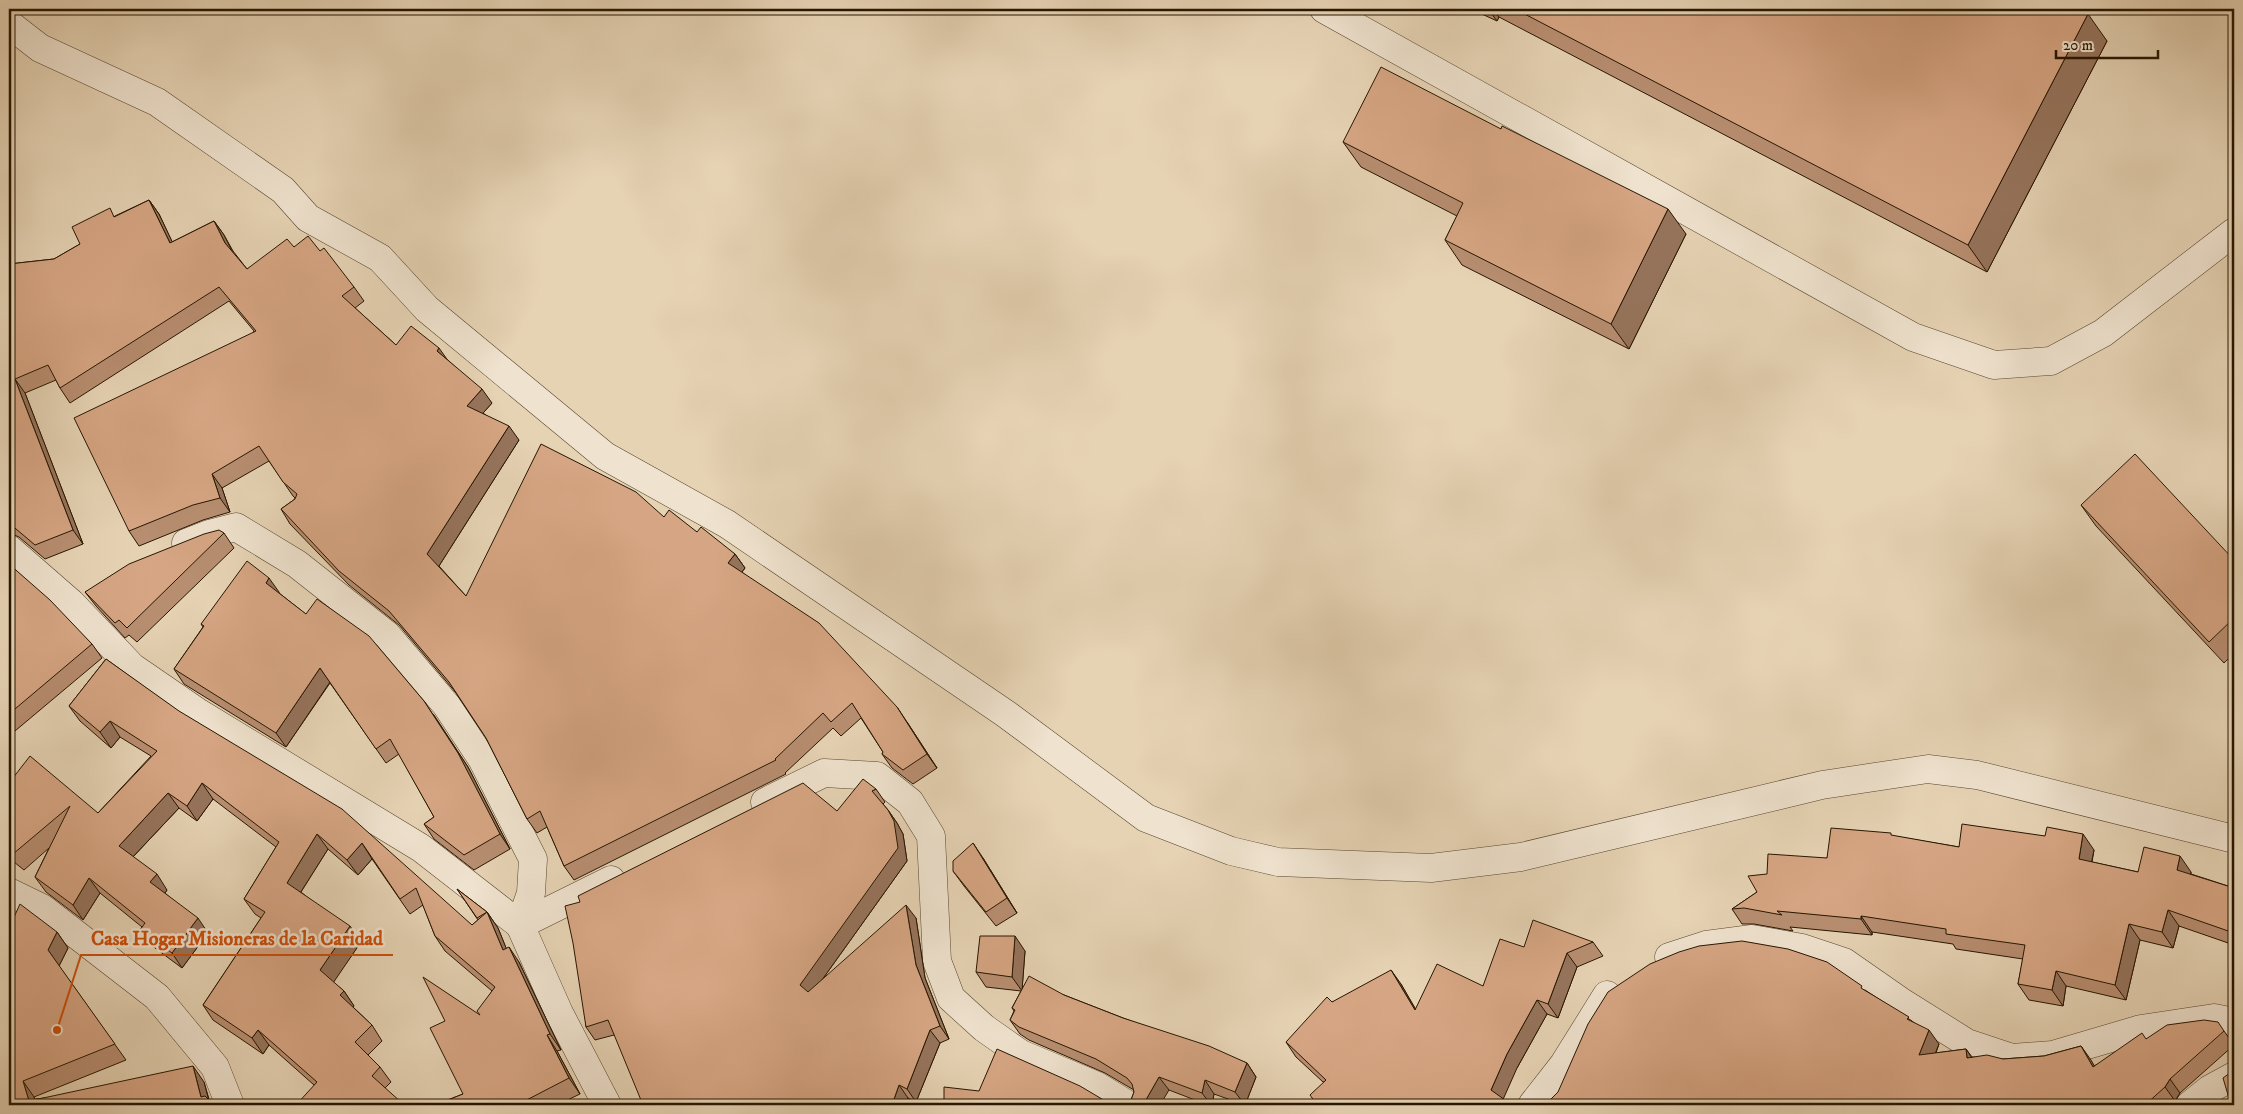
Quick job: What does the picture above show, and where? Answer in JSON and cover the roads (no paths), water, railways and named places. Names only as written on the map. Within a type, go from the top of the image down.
[{"type":"street","points":[[1324,9],[1912,337],[1994,365],[2051,361],[2103,333],[2234,232]]},
{"type":"street","points":[[9,24],[40,48],[157,102],[283,190],[308,218],[380,258],[427,309],[605,456],[727,524],[1006,714],[1146,818],[1231,851],[1278,862],[1431,868],[1521,858],[1822,785],[1928,769],[1977,775],[2234,839]]},
{"type":"street","points":[[166,552],[209,534],[236,527],[296,564],[387,635],[447,706],[482,759],[534,859],[531,893],[520,925]]},
{"type":"street","points":[[9,550],[72,603],[132,667],[199,713],[421,848],[520,925],[559,1013],[607,1105]]},
{"type":"street","points":[[72,603],[94,589]]},
{"type":"street","points":[[743,813],[824,773],[877,776],[910,802],[931,836],[937,961],[951,998],[984,1028],[1021,1054],[1097,1086],[1128,1105]]},
{"type":"street","points":[[520,925],[636,867]]},
{"type":"street","points":[[9,892],[42,908],[157,997],[215,1067],[230,1105]]},
{"type":"street","points":[[1650,965],[1699,947],[1752,939],[1802,948],[1844,962],[1900,1001],[1967,1043],[2012,1058],[2053,1055],[2141,1028],[2214,1018],[2234,1022]]},
{"type":"street","points":[[1532,1105],[1564,1064],[1606,995],[1628,980]]},
{"type":"street","points":[[2190,1105],[2210,1089],[2234,1076]]},
{"type":"place","name":"Casa Hogar Misioneras de la Caridad","points":[[57,1030]]}]
